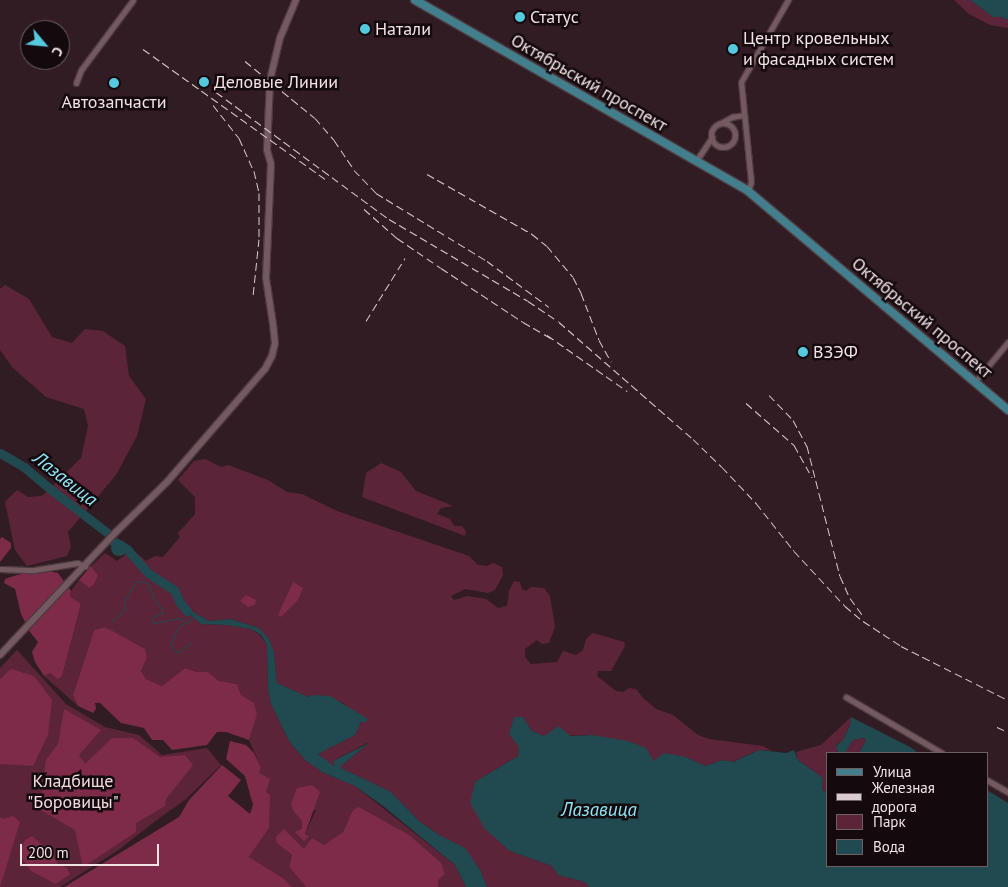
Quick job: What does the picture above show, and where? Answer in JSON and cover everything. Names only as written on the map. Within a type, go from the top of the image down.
[{"type":"main road","name":"Октябрьский проспект","points":[[416,0],[748,191],[1008,410]]},
{"type":"street","points":[[76,83],[81,70],[133,0]]},
{"type":"street","points":[[0,656],[167,482],[260,375],[272,356],[275,342],[274,324],[266,278],[271,164],[267,150],[270,80],[280,38],[296,0]]},
{"type":"street","points":[[748,191],[751,182],[741,82],[788,0]]},
{"type":"street","points":[[696,161],[712,137],[713,130],[732,117],[743,115]]},
{"type":"street","points":[[712,137],[719,146],[726,146],[733,142],[734,130],[729,124],[721,123]]},
{"type":"street","points":[[974,383],[1008,342]]},
{"type":"street","points":[[0,569],[34,570],[77,563],[85,566]]},
{"type":"street","points":[[846,697],[940,752]]},
{"type":"street","points":[[988,781],[1008,792]]},
{"type":"green space","points":[[954,0],[970,0],[993,17],[1002,17],[1008,20],[1008,28],[990,25],[969,14]]},
{"type":"green space","points":[[5,285],[29,299],[52,337],[72,343],[85,329],[103,331],[125,346],[129,376],[146,399],[137,436],[116,475],[68,532],[71,547],[67,556],[27,566],[15,550],[5,502],[17,490],[28,497],[42,496],[81,458],[88,426],[84,409],[46,397],[12,367],[0,350],[0,289]]},
{"type":"green space","points":[[205,459],[221,467],[228,465],[268,480],[287,492],[302,494],[337,511],[469,556],[478,565],[487,566],[493,563],[502,567],[503,575],[495,590],[488,593],[465,589],[451,596],[454,600],[467,596],[486,599],[498,608],[507,606],[509,591],[514,581],[520,582],[522,589],[526,591],[531,587],[544,588],[550,596],[555,627],[549,643],[542,644],[537,640],[525,649],[525,657],[531,664],[557,662],[563,651],[576,655],[583,650],[586,639],[593,633],[624,642],[625,646],[611,671],[598,671],[597,676],[616,691],[623,692],[629,688],[636,689],[656,709],[673,715],[698,735],[709,739],[763,746],[772,751],[759,750],[732,762],[723,760],[705,766],[686,757],[654,761],[592,735],[544,736],[532,731],[523,717],[518,756],[475,782],[510,851],[552,866],[559,875],[585,882],[589,887],[487,887],[480,870],[464,848],[439,835],[419,821],[391,792],[341,768],[367,743],[333,761],[335,768],[318,754],[355,735],[361,722],[343,703],[313,695],[308,697],[277,683],[274,652],[259,628],[230,619],[209,621],[190,610],[184,602],[184,609],[201,624],[227,625],[251,629],[260,635],[267,645],[268,689],[271,704],[289,741],[305,760],[322,772],[355,786],[455,865],[466,887],[438,887],[438,880],[353,810],[343,832],[323,846],[312,839],[305,849],[277,843],[292,855],[289,867],[306,887],[292,887],[283,878],[249,857],[269,828],[266,792],[259,773],[261,767],[249,740],[257,715],[241,695],[237,684],[219,681],[208,672],[197,672],[185,668],[162,686],[146,679],[141,671],[147,658],[105,627],[94,630],[73,695],[78,706],[44,676],[50,673],[62,676],[81,604],[70,596],[71,591],[79,580],[89,588],[98,575],[91,566],[105,553],[117,561],[124,556],[127,545],[146,561],[155,556],[163,557],[180,537],[178,533],[195,514],[195,497],[178,480],[194,461]],"holes":[[[316,810],[305,834],[298,829],[302,828],[302,820],[294,812]]]},
{"type":"green space","points":[[381,463],[401,472],[416,491],[453,506],[441,508],[437,514],[450,519],[454,526],[462,526],[466,531],[465,536],[362,497],[366,473]]},
{"type":"green space","points":[[2,537],[11,543],[11,548],[0,562],[0,539]]},
{"type":"green space","points":[[91,566],[98,575],[94,584],[89,588],[79,580]]},
{"type":"green space","points":[[44,570],[58,573],[71,591],[70,596],[81,604],[62,676],[58,679],[50,673],[44,676],[35,662],[32,652],[38,642],[30,632],[21,614],[15,589],[4,583],[5,579],[17,575]]},
{"type":"green space","points":[[293,582],[303,588],[298,600],[281,617],[278,615]]},
{"type":"green space","points":[[246,595],[256,600],[255,605],[248,607],[240,601]]},
{"type":"green space","points":[[105,627],[145,649],[147,658],[141,671],[146,679],[162,686],[185,668],[197,672],[208,672],[219,681],[237,684],[241,695],[254,703],[257,715],[249,740],[226,732],[217,732],[207,745],[172,750],[163,740],[152,740],[144,728],[121,723],[100,703],[95,703],[96,709],[93,713],[78,706],[73,695],[94,630]]},
{"type":"green space","name":"Кладбище \"Боровицы\"","points":[[17,650],[66,704],[105,727],[139,735],[162,755],[207,748],[221,765],[186,799],[120,849],[60,887],[0,887],[0,668]]},
{"type":"green space","points":[[11,669],[34,676],[52,700],[48,735],[33,766],[0,764],[0,679]]},
{"type":"green space","points":[[64,709],[101,730],[79,755],[85,764],[112,738],[133,738],[160,757],[185,755],[193,765],[166,799],[165,806],[136,823],[136,832],[83,867],[75,830],[39,809],[46,760],[58,744]]},
{"type":"green space","points":[[851,717],[843,740],[836,745],[838,752],[826,752],[826,793],[822,789],[823,778],[798,760],[796,752],[821,745]]},
{"type":"green space","points":[[864,738],[866,740],[860,752],[846,752],[853,740]]},
{"type":"green space","points":[[230,741],[246,745],[254,753],[261,767],[259,773],[270,779],[266,792],[270,795],[269,828],[249,857],[283,878],[292,887],[64,887],[179,817],[189,800],[222,765],[241,780],[228,796],[250,814],[253,805],[245,776],[226,759]]},
{"type":"green space","points":[[312,785],[320,792],[305,834],[309,836],[304,841],[295,832],[302,828],[302,821],[294,812],[291,804],[297,788]]},
{"type":"green space","points":[[359,807],[409,835],[441,863],[445,874],[438,880],[438,887],[306,887],[289,867],[292,855],[277,843],[276,837],[284,829],[304,849],[312,838],[324,845],[343,832],[353,810]]},
{"type":"green space","points":[[13,816],[20,822],[0,887],[0,817],[3,819]]},
{"type":"green space","points":[[32,836],[51,852],[58,864],[67,868],[70,874],[56,884],[31,871],[19,854],[25,840]]},
{"type":"water","points":[[970,0],[1008,0],[1008,20],[1002,17],[993,17]]},
{"type":"water","points":[[116,540],[122,540],[127,545],[125,554],[116,556],[111,551],[111,545]]},
{"type":"water","points":[[183,602],[190,610],[209,621],[230,619],[259,628],[269,639],[274,652],[277,683],[308,697],[313,695],[330,696],[368,719],[366,722],[361,722],[355,735],[318,754],[335,767],[333,761],[369,743],[341,768],[391,792],[419,821],[439,835],[465,848],[480,870],[487,887],[466,887],[455,865],[383,806],[355,786],[322,772],[305,760],[289,741],[271,704],[268,689],[267,645],[261,635],[251,629],[227,625],[201,624],[184,609],[180,603]]},
{"type":"water","name":"Лазавица","points":[[514,717],[523,717],[532,731],[544,736],[559,726],[570,736],[592,735],[628,741],[646,748],[654,761],[664,753],[686,757],[705,766],[723,760],[733,762],[759,750],[786,753],[794,750],[798,760],[823,778],[822,789],[826,793],[826,867],[988,867],[988,791],[1008,803],[1008,887],[589,887],[585,882],[558,875],[552,866],[510,851],[485,829],[470,803],[475,782],[518,756],[519,747],[509,734]]},
{"type":"water","points":[[851,717],[917,752],[860,752],[866,740],[864,738],[853,740],[846,752],[838,752],[836,746],[843,740],[850,725]]},
{"type":"waterway","name":"Лазавица","points":[[0,453],[24,467],[109,534]]},
{"type":"waterway","name":"Лазавица","points":[[113,541],[127,549],[148,573],[174,590],[180,603],[187,611]]},
{"type":"waterway","points":[[112,621],[125,609],[124,602],[135,583],[139,581],[148,583],[154,599],[162,609],[162,613],[153,617],[153,623],[178,618],[187,623],[193,616]]},
{"type":"waterway","points":[[183,624],[179,626],[171,643],[172,648],[176,652],[181,651],[191,642]]},
{"type":"railway","points":[[143,49],[328,181]]},
{"type":"railway","points":[[245,61],[315,118],[334,140],[354,170],[376,193],[487,261],[549,307]]},
{"type":"railway","points":[[216,92],[389,219],[528,301],[559,322],[693,439],[722,467],[756,503],[794,551],[845,606],[863,621],[901,646],[1008,700]]},
{"type":"railway","points":[[213,105],[239,138],[254,171],[259,193],[259,239],[253,296]]},
{"type":"railway","points":[[427,174],[532,234],[547,246],[573,277],[599,340],[611,362]]},
{"type":"railway","points":[[364,209],[397,238],[523,322],[551,338]]},
{"type":"railway","points":[[366,321],[405,258]]},
{"type":"railway","points":[[547,335],[627,391]]},
{"type":"railway","points":[[769,395],[793,420],[807,446],[840,576],[850,598],[863,616]]},
{"type":"railway","points":[[746,403],[794,445],[812,477]]},
{"type":"railway","points":[[997,727],[1008,732]]},
{"type":"place","name":"Статус","points":[[520,17]]},
{"type":"place","name":"Натали","points":[[365,29]]},
{"type":"place","name":"Центр кровельных и фасадных систем","points":[[733,49]]},
{"type":"place","name":"Деловые Линии","points":[[204,82]]},
{"type":"place","name":"Автозапчасти","points":[[114,83]]},
{"type":"place","name":"ВЗЭФ","points":[[803,352]]}]
